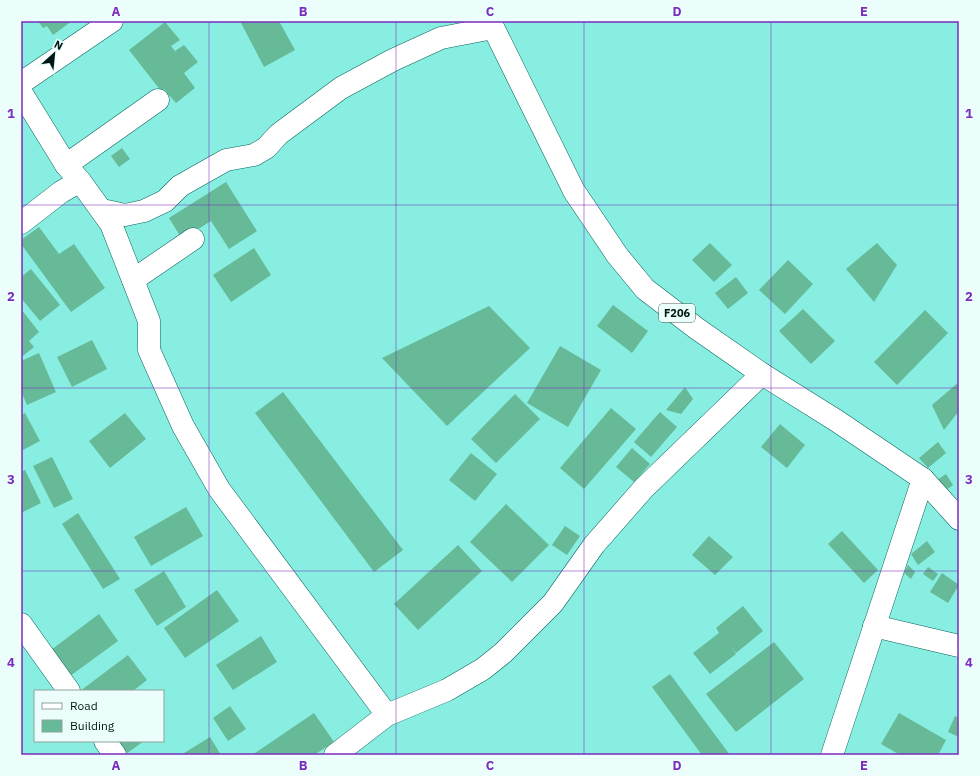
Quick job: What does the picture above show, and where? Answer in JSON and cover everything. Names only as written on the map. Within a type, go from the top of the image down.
[{"type":"street","points":[[21,83],[112,21]]},
{"type":"street","points":[[102,210],[125,215],[144,211],[165,201],[180,186],[226,160],[254,155],[266,148],[279,134],[342,88],[393,60],[441,38],[491,25]]},
{"type":"street","name":"F206","points":[[491,25],[574,191],[617,255],[645,289],[696,328],[762,374],[836,420],[923,479],[959,519]]},
{"type":"street","points":[[21,92],[73,173],[111,224],[149,321],[149,350],[183,426],[219,489],[387,715]]},
{"type":"street","points":[[21,223],[50,200],[73,173],[158,100]]},
{"type":"street","points":[[133,280],[193,239]]},
{"type":"street","points":[[335,755],[387,715],[447,690],[483,669],[503,653],[552,602],[594,545],[644,488],[762,374]]},
{"type":"street","points":[[832,755],[923,479]]},
{"type":"street","points":[[874,626],[959,646]]},
{"type":"street","points":[[22,629],[68,690]]},
{"type":"street","points":[[106,742],[115,755]]},
{"type":"building","points":[[38,21],[72,21],[53,35],[47,26],[43,28]]},
{"type":"building","points":[[240,21],[279,21],[295,50],[264,67]]},
{"type":"building","points":[[165,22],[180,40],[171,46],[175,51],[184,45],[198,62],[184,73],[195,88],[176,103],[164,89],[161,91],[129,50]]},
{"type":"building","points":[[122,148],[130,159],[119,167],[111,156]]},
{"type":"building","points":[[226,182],[257,231],[229,249],[211,221],[182,239],[169,218]]},
{"type":"building","points":[[39,227],[59,254],[74,244],[105,288],[71,312],[21,244],[21,240]]},
{"type":"building","points":[[710,243],[732,265],[714,282],[692,260]]},
{"type":"building","points":[[877,243],[897,265],[874,302],[846,269]]},
{"type":"building","points":[[254,248],[271,275],[231,302],[213,275]]},
{"type":"building","points":[[788,260],[813,284],[785,314],[759,290]]},
{"type":"building","points":[[31,269],[60,305],[40,321],[21,298],[21,277]]},
{"type":"building","points":[[736,277],[748,293],[728,309],[715,293]]},
{"type":"building","points":[[613,305],[648,331],[632,353],[597,326]]},
{"type":"building","points":[[489,306],[530,348],[447,426],[382,358]]},
{"type":"building","points":[[21,309],[39,332],[29,341],[34,347],[23,356],[21,353]]},
{"type":"building","points":[[803,309],[835,341],[811,364],[779,331]]},
{"type":"building","points":[[925,310],[948,333],[897,385],[874,362]]},
{"type":"building","points":[[92,340],[107,369],[72,387],[57,357]]},
{"type":"building","points":[[560,346],[601,370],[568,427],[527,403]]},
{"type":"building","points":[[39,353],[56,392],[27,405],[21,391],[21,361]]},
{"type":"building","points":[[959,382],[959,411],[944,430],[932,405]]},
{"type":"building","points":[[685,387],[693,399],[681,414],[666,410]]},
{"type":"building","points":[[283,392],[403,550],[374,572],[255,413]]},
{"type":"building","points":[[515,394],[540,419],[496,463],[471,439]]},
{"type":"building","points":[[611,408],[636,429],[584,489],[560,468]]},
{"type":"building","points":[[660,412],[677,427],[651,457],[634,442]]},
{"type":"building","points":[[25,413],[40,441],[21,451],[21,415]]},
{"type":"building","points":[[125,413],[146,439],[110,468],[89,441]]},
{"type":"building","points":[[780,424],[805,445],[787,468],[761,447]]},
{"type":"building","points":[[938,442],[946,453],[928,468],[919,458]]},
{"type":"building","points":[[632,448],[650,464],[634,482],[616,467]]},
{"type":"building","points":[[471,453],[497,474],[475,501],[449,480]]},
{"type":"building","points":[[52,457],[73,499],[54,508],[33,466]]},
{"type":"building","points":[[25,470],[41,503],[21,513],[21,472]]},
{"type":"building","points":[[946,474],[953,485],[945,491],[937,480]]},
{"type":"building","points":[[506,504],[549,545],[512,582],[470,542]]},
{"type":"building","points":[[186,507],[203,536],[151,566],[134,537]]},
{"type":"building","points":[[78,513],[120,579],[103,589],[62,524]]},
{"type":"building","points":[[565,526],[580,536],[567,555],[552,545]]},
{"type":"building","points":[[842,531],[878,570],[864,583],[828,544]]},
{"type":"building","points":[[709,536],[733,557],[715,575],[692,555]]},
{"type":"building","points":[[927,541],[935,552],[918,565],[911,554]]},
{"type":"building","points":[[458,545],[482,571],[418,630],[394,604]]},
{"type":"building","points":[[908,565],[915,572],[911,579],[904,573]]},
{"type":"building","points":[[928,567],[938,574],[933,581],[923,574]]},
{"type":"building","points":[[164,571],[186,607],[157,626],[134,590]]},
{"type":"building","points":[[942,573],[959,585],[948,603],[930,592]]},
{"type":"building","points":[[217,590],[239,621],[185,658],[164,628]]},
{"type":"building","points":[[743,606],[763,631],[736,653],[730,646],[736,654],[710,674],[693,653],[719,633],[716,628]]},
{"type":"building","points":[[99,614],[118,641],[66,679],[47,653]]},
{"type":"building","points":[[261,636],[277,662],[233,690],[216,665]]},
{"type":"building","points":[[774,642],[804,679],[736,732],[706,694]]},
{"type":"building","points":[[128,655],[147,680],[134,690],[81,690]]},
{"type":"building","points":[[670,674],[730,755],[702,755],[652,687]]},
{"type":"building","points":[[230,706],[246,729],[228,741],[213,718]]},
{"type":"building","points":[[314,713],[334,742],[314,755],[252,755]]},
{"type":"building","points":[[899,713],[946,740],[938,755],[900,755],[881,744]]},
{"type":"building","points":[[955,716],[959,718],[959,737],[948,732]]},
{"type":"building","points":[[210,737],[221,755],[181,755]]},
{"type":"building","points":[[118,742],[143,742],[126,754]]}]
